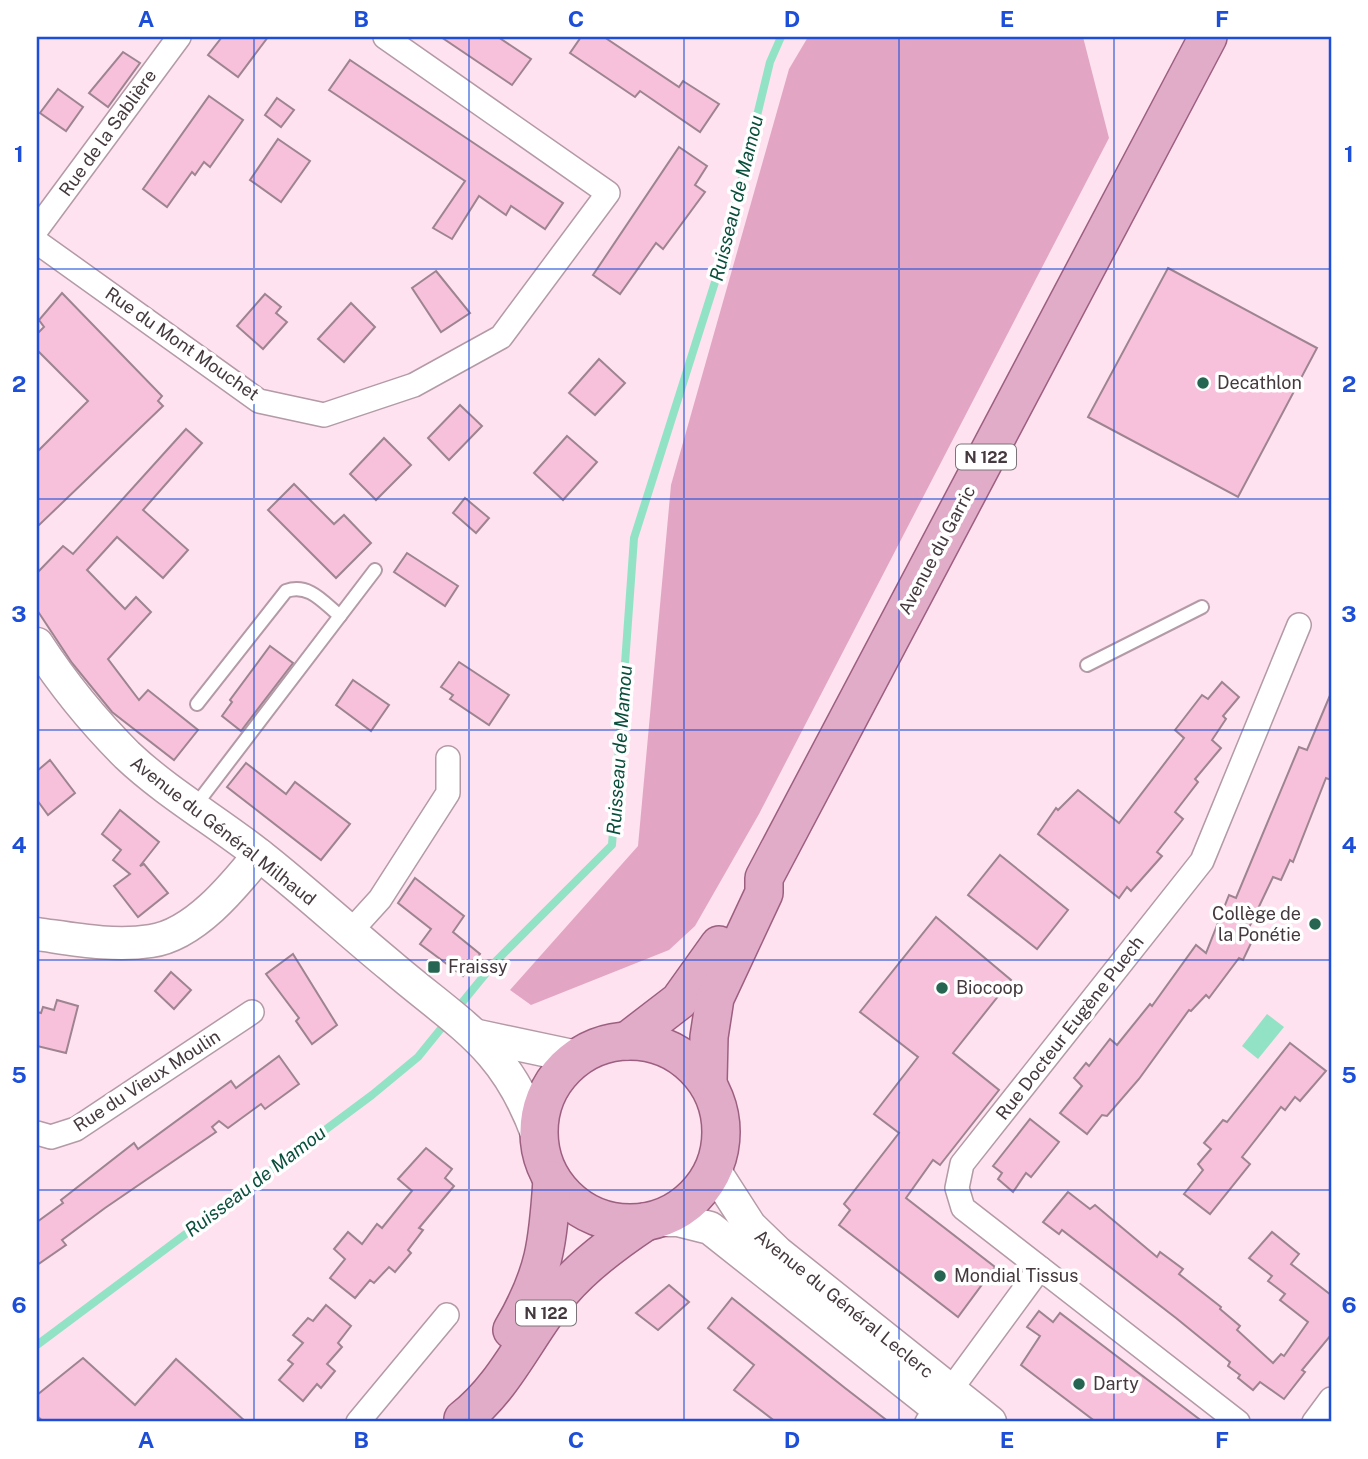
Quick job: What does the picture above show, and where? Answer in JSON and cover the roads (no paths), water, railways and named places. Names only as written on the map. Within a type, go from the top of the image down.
[{"type":"main road","name":"Avenue du Garric","points":[[627,1041],[679,1001],[722,940],[751,887],[764,878],[1208,37]]},
{"type":"main road","name":"Avenue du Garric","points":[[708,1081],[709,1038],[715,998],[764,893],[764,878]]},
{"type":"main road","points":[[627,1041],[655,1044],[683,1056],[708,1081],[721,1119],[721,1145],[714,1170],[700,1192],[684,1206],[649,1221],[617,1223],[592,1215],[569,1200],[552,1180],[542,1158],[538,1136],[540,1113],[548,1091],[560,1072],[577,1056],[602,1045],[627,1041]]},
{"type":"main road","name":"N 122","points":[[462,1421],[471,1398],[516,1323],[537,1280],[547,1248],[552,1180]]},
{"type":"main road","name":"N 122","points":[[462,1421],[484,1403],[562,1291],[616,1242],[649,1221]]},
{"type":"street","name":"Rue de la Sablière","points":[[37,229],[179,37]]},
{"type":"street","name":"Rue du Mont Mouchet","points":[[37,242],[259,401],[324,415],[414,384],[501,337],[608,193],[385,37]]},
{"type":"street","name":"Rue Docteur Eugène Puech","points":[[1238,1422],[963,1208],[957,1188],[962,1164],[1202,861],[1299,625]]},
{"type":"street","name":"Avenue du Général Milhaud","points":[[37,644],[66,689],[127,754],[259,855],[478,1036]]},
{"type":"street","points":[[350,932],[380,899],[448,793],[448,758]]},
{"type":"street","points":[[37,934],[87,942],[152,941],[189,925],[219,902],[259,855]]},
{"type":"street","name":"Rue du Vieux Moulin","points":[[37,1133],[51,1137],[76,1129],[252,1012]]},
{"type":"street","points":[[478,1036],[577,1056]]},
{"type":"street","points":[[478,1036],[511,1076],[525,1100],[538,1136]]},
{"type":"street","name":"Avenue du Général Leclerc","points":[[714,1170],[733,1203],[759,1235],[942,1411]]},
{"type":"street","name":"Avenue du Général Leclerc","points":[[649,1221],[695,1224],[720,1235],[942,1411],[990,1422]]},
{"type":"street","points":[[942,1411],[1040,1268]]},
{"type":"street","points":[[358,1422],[447,1315]]},
{"type":"street","points":[[1314,1422],[1331,1399]]},
{"type":"lane","points":[[195,807],[375,570]]},
{"type":"lane","points":[[197,704],[286,591],[296,587],[308,590],[340,616]]},
{"type":"lane","points":[[1087,665],[1202,607]]},
{"type":"waterway","name":"Ruisseau de Mamou","points":[[456,1010],[496,961],[612,845],[634,538],[722,260],[770,62],[781,37]]},
{"type":"waterway","name":"Ruisseau de Mamou","points":[[37,1345],[372,1095],[418,1057],[448,1020]]},
{"type":"place","name":"Decathlon","points":[[1203,383]]},
{"type":"place","name":"Collège de la Ponétie","points":[[1315,924]]},
{"type":"place","name":"Fraissy","points":[[434,967]]},
{"type":"place","name":"Biocoop","points":[[942,988]]},
{"type":"place","name":"Mondial Tissus","points":[[940,1276]]},
{"type":"place","name":"Darty","points":[[1079,1384]]}]
